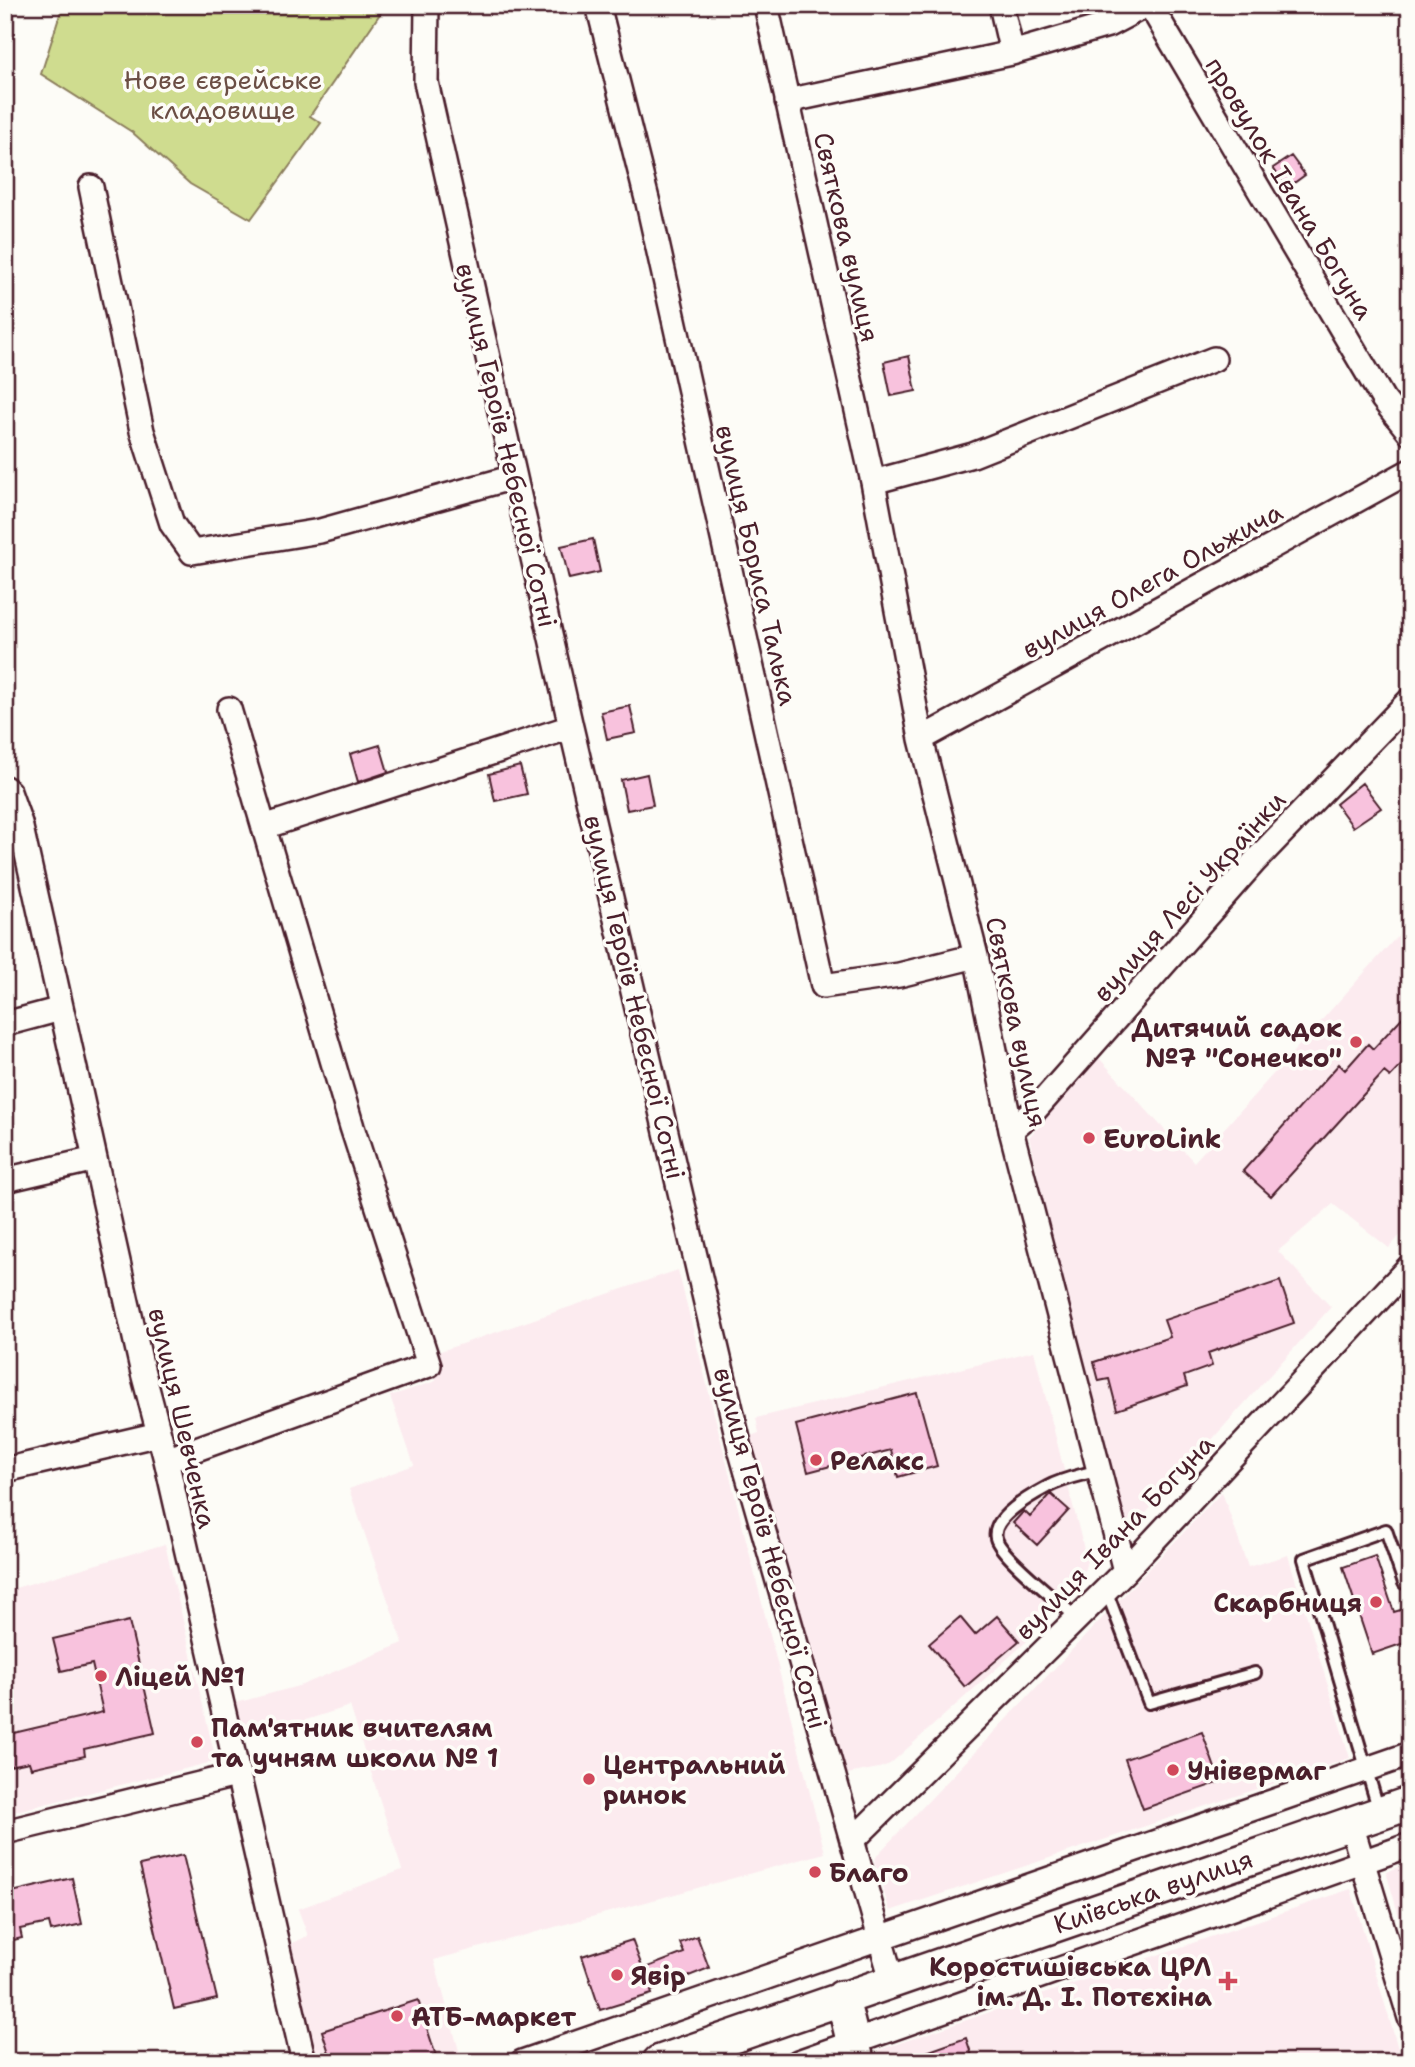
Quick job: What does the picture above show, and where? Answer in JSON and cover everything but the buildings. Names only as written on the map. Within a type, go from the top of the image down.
[{"type":"main road","name":"Київська вулиця","points":[[659,2062],[1410,1803]]},
{"type":"main road","points":[[842,1997],[856,2052]]},
{"type":"street","name":"вулиця Героїв Небесної Сотні","points":[[427,5],[426,82],[571,727],[741,1452],[892,1980]]},
{"type":"street","name":"вулиця Бориса Талька","points":[[598,5],[648,203],[823,986],[900,975],[976,956]]},
{"type":"street","name":"Святкова вулиця","points":[[766,5],[873,482],[921,739],[976,956],[1011,1130],[1125,1571]]},
{"type":"street","points":[[1001,5],[1013,52]]},
{"type":"street","points":[[787,101],[1013,52],[1108,25],[1148,5]]},
{"type":"street","name":"провулок Івана Богуна","points":[[1148,5],[1383,399],[1410,433]]},
{"type":"street","points":[[91,187],[142,432],[172,524],[192,552],[320,531],[514,477]]},
{"type":"street","points":[[873,482],[973,456],[1214,359]]},
{"type":"street","name":"вулиця Олега Ольжича","points":[[921,739],[1410,471]]},
{"type":"street","name":"вулиця Лесі Українки","points":[[1011,1130],[1035,1110],[1255,861],[1410,700]]},
{"type":"street","points":[[166,1460],[429,1365],[352,1127],[229,709]]},
{"type":"street","points":[[264,827],[571,727]]},
{"type":"street","name":"вулиця Шевченка","points":[[5,788],[9,792],[20,823],[236,1775],[304,2062]]},
{"type":"street","points":[[5,1024],[61,1009]]},
{"type":"street","points":[[5,1180],[95,1159]]},
{"type":"street","name":"вулиця Івана Богуна","points":[[852,1841],[1125,1571],[1410,1266]]},
{"type":"street","points":[[5,1470],[159,1434]]},
{"type":"street","points":[[522,2062],[1410,1754]]},
{"type":"street","points":[[5,1832],[236,1775]]},
{"type":"street","points":[[1365,1819],[1363,1862],[1410,2018]]},
{"type":"street","points":[[798,2062],[856,2052],[1410,1845]]},
{"type":"lane","points":[[1077,1618],[1013,1561],[997,1542],[995,1530],[1010,1511],[1048,1486],[1099,1470]]},
{"type":"lane","points":[[1365,1819],[1366,1769],[1304,1559],[1386,1531],[1404,1583],[1410,1582]]},
{"type":"lane","points":[[1106,1590],[1149,1703],[1255,1673]]},
{"type":"shaded area","points":[[1410,922],[1410,1224],[1389,1248],[1333,1204],[1278,1251],[1331,1307],[1121,1541],[1029,1137],[1099,1058],[1194,1162]]},
{"type":"shaded area","points":[[678,1270],[825,1853],[434,1960],[462,2062],[309,2062],[284,1947],[308,1936],[298,1909],[402,1870],[350,1706],[243,1740],[236,1703],[302,1685],[403,1643],[349,1489],[414,1465],[390,1396],[436,1381],[432,1354]]},
{"type":"shaded area","points":[[1034,1351],[1087,1561],[1083,1575],[1035,1634],[890,1764],[842,1775],[748,1437],[759,1433],[756,1418]]},
{"type":"shaded area","points":[[1222,1492],[1248,1567],[1288,1555],[1350,1758],[890,1911],[874,1862],[878,1854]]},
{"type":"shaded area","name":"Ліцей №1","points":[[165,1544],[216,1761],[5,1814],[5,1591]]},
{"type":"shaded area","points":[[1410,1863],[1410,1954],[1386,1872]]},
{"type":"shaded area","name":"Коростишівська ЦРЛ ім. Д. І. Потєхіна","points":[[1351,1889],[1402,2062],[881,2062],[879,2050]]},
{"type":"green space","name":"Нове єврейське кладовище","points":[[63,5],[386,5],[310,116],[321,123],[251,219],[190,184],[132,132],[41,74]]},
{"type":"place","name":"Дитячий садок №7 \"Сонечко\"","points":[[1356,1042]]},
{"type":"place","name":"EuroLink","points":[[1089,1138]]},
{"type":"place","name":"Релакс","points":[[816,1460]]},
{"type":"place","name":"Скарбниця","points":[[1376,1602]]},
{"type":"place","name":"Ліцей №1","points":[[101,1676]]},
{"type":"place","name":"Пам'ятник вчителям та учням школи № 1","points":[[197,1742]]},
{"type":"place","name":"Універмаг","points":[[1173,1770]]},
{"type":"place","name":"Центральний ринок","points":[[589,1779]]},
{"type":"place","name":"Благо","points":[[815,1872]]},
{"type":"place","name":"Явір","points":[[617,1975]]},
{"type":"place","name":"Коростишівська ЦРЛ ім. Д. І. Потєхіна","points":[[1228,1981]]},
{"type":"place","name":"АТБ-маркет","points":[[397,2016]]}]
